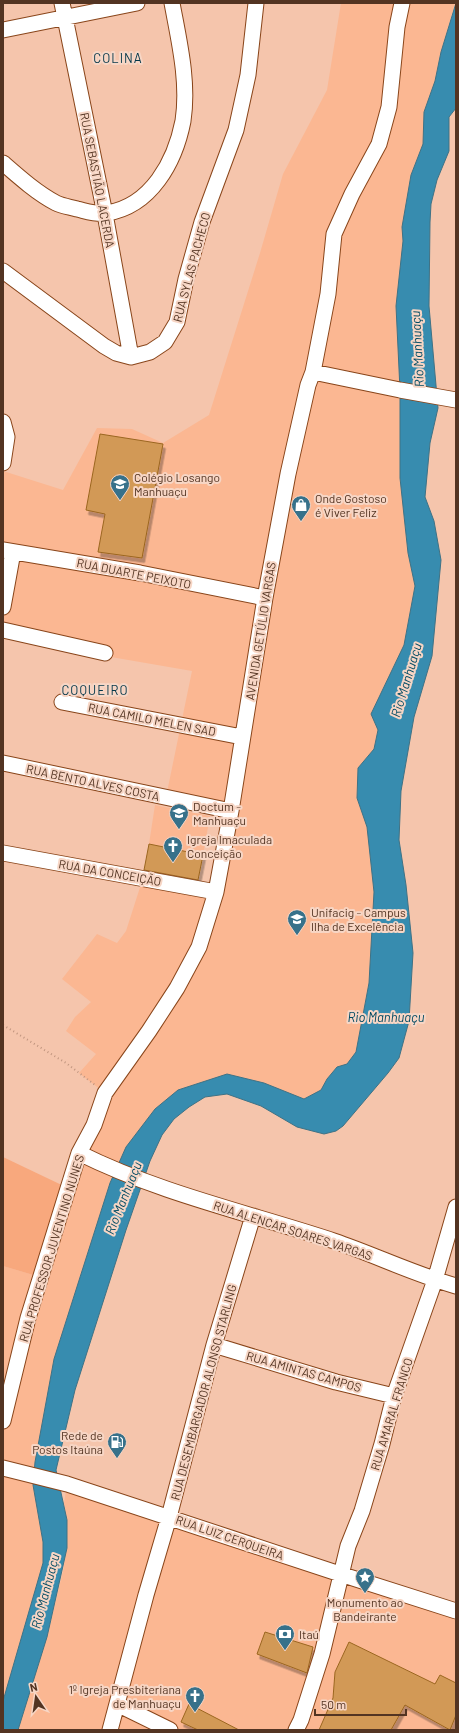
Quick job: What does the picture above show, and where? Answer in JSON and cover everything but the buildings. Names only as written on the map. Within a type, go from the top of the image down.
[{"type":"street","points":[[3,30],[64,10],[137,3]]},
{"type":"street","points":[[3,163],[21,180],[57,203],[87,212],[105,214],[129,207],[148,193],[160,178],[173,154],[182,121],[185,100],[182,63],[172,3]]},
{"type":"street","name":"RUA SYLAS PACHECO","points":[[131,356],[150,352],[165,342],[177,322],[186,279],[202,222],[236,130],[248,75],[256,3]]},
{"type":"street","name":"AVENIDA GETÚLIO VARGAS","points":[[216,892],[231,811],[265,598],[288,474],[306,392],[312,372],[328,294],[334,234],[352,194],[379,144],[389,107],[396,27],[402,3]]},
{"type":"street","name":"RUA SEBASTIÃO LACERDA","points":[[64,10],[105,214],[131,356]]},
{"type":"street","points":[[3,270],[104,346],[116,352],[131,356]]},
{"type":"street","points":[[312,372],[452,399]]},
{"type":"street","points":[[3,422],[7,437],[3,463]]},
{"type":"street","points":[[3,607],[8,551]]},
{"type":"street","name":"RUA DUARTE PEIXOTO","points":[[8,551],[265,598]]},
{"type":"street","points":[[3,630],[105,653]]},
{"type":"street","name":"RUA CAMILO MELEN SAD","points":[[62,702],[242,737]]},
{"type":"street","name":"RUA BENTO ALVES COSTA","points":[[3,763],[231,811]]},
{"type":"street","name":"RUA DA CONCEIÇÃO","points":[[3,853],[216,892]]},
{"type":"street","name":"RUA PROFESSOR JUVENTINO NUNES","points":[[3,1421],[7,1388],[79,1153],[94,1125],[105,1093],[149,1031],[177,988],[199,947],[216,892]]},
{"type":"street","name":"RUA ALENCAR SOARES VARGAS","points":[[79,1153],[108,1168],[334,1241],[435,1280],[456,1286]]},
{"type":"street","name":"RUA AMARAL FRANCO","points":[[296,1730],[301,1720],[322,1654],[340,1574],[348,1546],[362,1511],[380,1452],[394,1396],[435,1280],[456,1207]]},
{"type":"street","name":"RUA DESEMBARGADOR ALONSO STARLING","points":[[110,1730],[146,1595],[169,1517],[214,1344],[253,1216]]},
{"type":"street","name":"RUA AMINTAS CAMPOS","points":[[214,1344],[336,1382],[394,1396]]},
{"type":"street","name":"RUA LUIZ CERQUEIRA","points":[[3,1468],[67,1484],[456,1611]]},
{"type":"street","points":[[117,1704],[170,1730]]},
{"type":"path","points":[[3,1025],[66,1063],[105,1093]]},
{"type":"shaded area","points":[[341,3],[455,3],[441,52],[435,81],[424,112],[423,144],[411,175],[402,227],[400,478],[408,553],[415,586],[404,645],[371,714],[378,730],[374,749],[358,768],[357,798],[367,827],[374,892],[369,983],[356,1052],[347,1064],[337,1068],[327,1079],[321,1090],[304,1099],[264,1083],[227,1074],[126,1147],[110,1183],[54,1359],[33,1485],[43,1542],[43,1563],[3,1701],[3,1421],[11,1390],[3,1387],[3,1266],[40,1277],[105,1093],[79,1073],[96,1054],[66,1031],[75,1017],[91,1002],[62,979],[97,934],[117,943],[126,931],[143,878],[216,891],[231,811],[166,797],[192,671],[111,657],[105,653],[3,630],[3,607],[13,552],[3,550],[3,471],[63,490],[97,428],[132,429],[163,443],[209,415],[260,253],[283,174],[327,90]]},
{"type":"shaded area","name":"Doctum - Manhuaçu","points":[[155,805],[210,816],[203,855],[149,844]]},
{"type":"shaded area","points":[[3,1157],[68,1188],[40,1277],[3,1266]]},
{"type":"shaded area","points":[[67,1484],[456,1611],[456,1730],[18,1730],[47,1637],[64,1567],[67,1520],[64,1503]]},
{"type":"water","name":"Rio Manhuaçu","points":[[456,3],[456,108],[449,117],[449,151],[437,180],[431,204],[430,222],[429,306],[438,408],[430,443],[425,497],[434,521],[441,560],[432,656],[414,717],[401,791],[399,840],[406,885],[413,953],[409,1021],[399,1058],[343,1126],[336,1131],[324,1134],[297,1127],[261,1106],[227,1094],[205,1097],[189,1107],[174,1119],[162,1135],[150,1161],[126,1230],[75,1390],[56,1470],[67,1520],[67,1548],[47,1637],[18,1730],[3,1730],[3,1701],[43,1563],[43,1542],[33,1485],[35,1462],[54,1359],[110,1183],[126,1147],[155,1109],[178,1090],[227,1074],[264,1083],[304,1099],[321,1090],[327,1079],[337,1067],[347,1064],[356,1052],[369,983],[374,892],[367,827],[357,798],[358,768],[374,749],[378,730],[371,714],[404,645],[415,586],[408,553],[400,478],[400,390],[396,306],[403,241],[402,227],[411,175],[423,144],[424,112],[435,81],[441,52]]},
{"type":"place","name":"Colégio Losango Manhuaçu","points":[[120,501]]},
{"type":"place","name":"Onde Gostoso é Viver Feliz","points":[[301,522]]},
{"type":"place","name":"Doctum - Manhuaçu","points":[[179,830]]},
{"type":"place","name":"Igreja Imaculada Conceição","points":[[173,863]]},
{"type":"place","name":"Unifacig - Campus Ilha de Excelência","points":[[297,936]]},
{"type":"place","name":"Rede de Postos Itaúna","points":[[117,1459]]},
{"type":"place","name":"Monumento ao Bandeirante","points":[[365,1594]]},
{"type":"place","name":"Itaú","points":[[285,1651]]},
{"type":"place","name":"1º Igreja Presbiteriana de Manhuaçu","points":[[195,1713]]},
{"type":"district","name":"COLINA","points":[[118,58]]},
{"type":"district","name":"COQUEIRO","points":[[95,690]]}]
